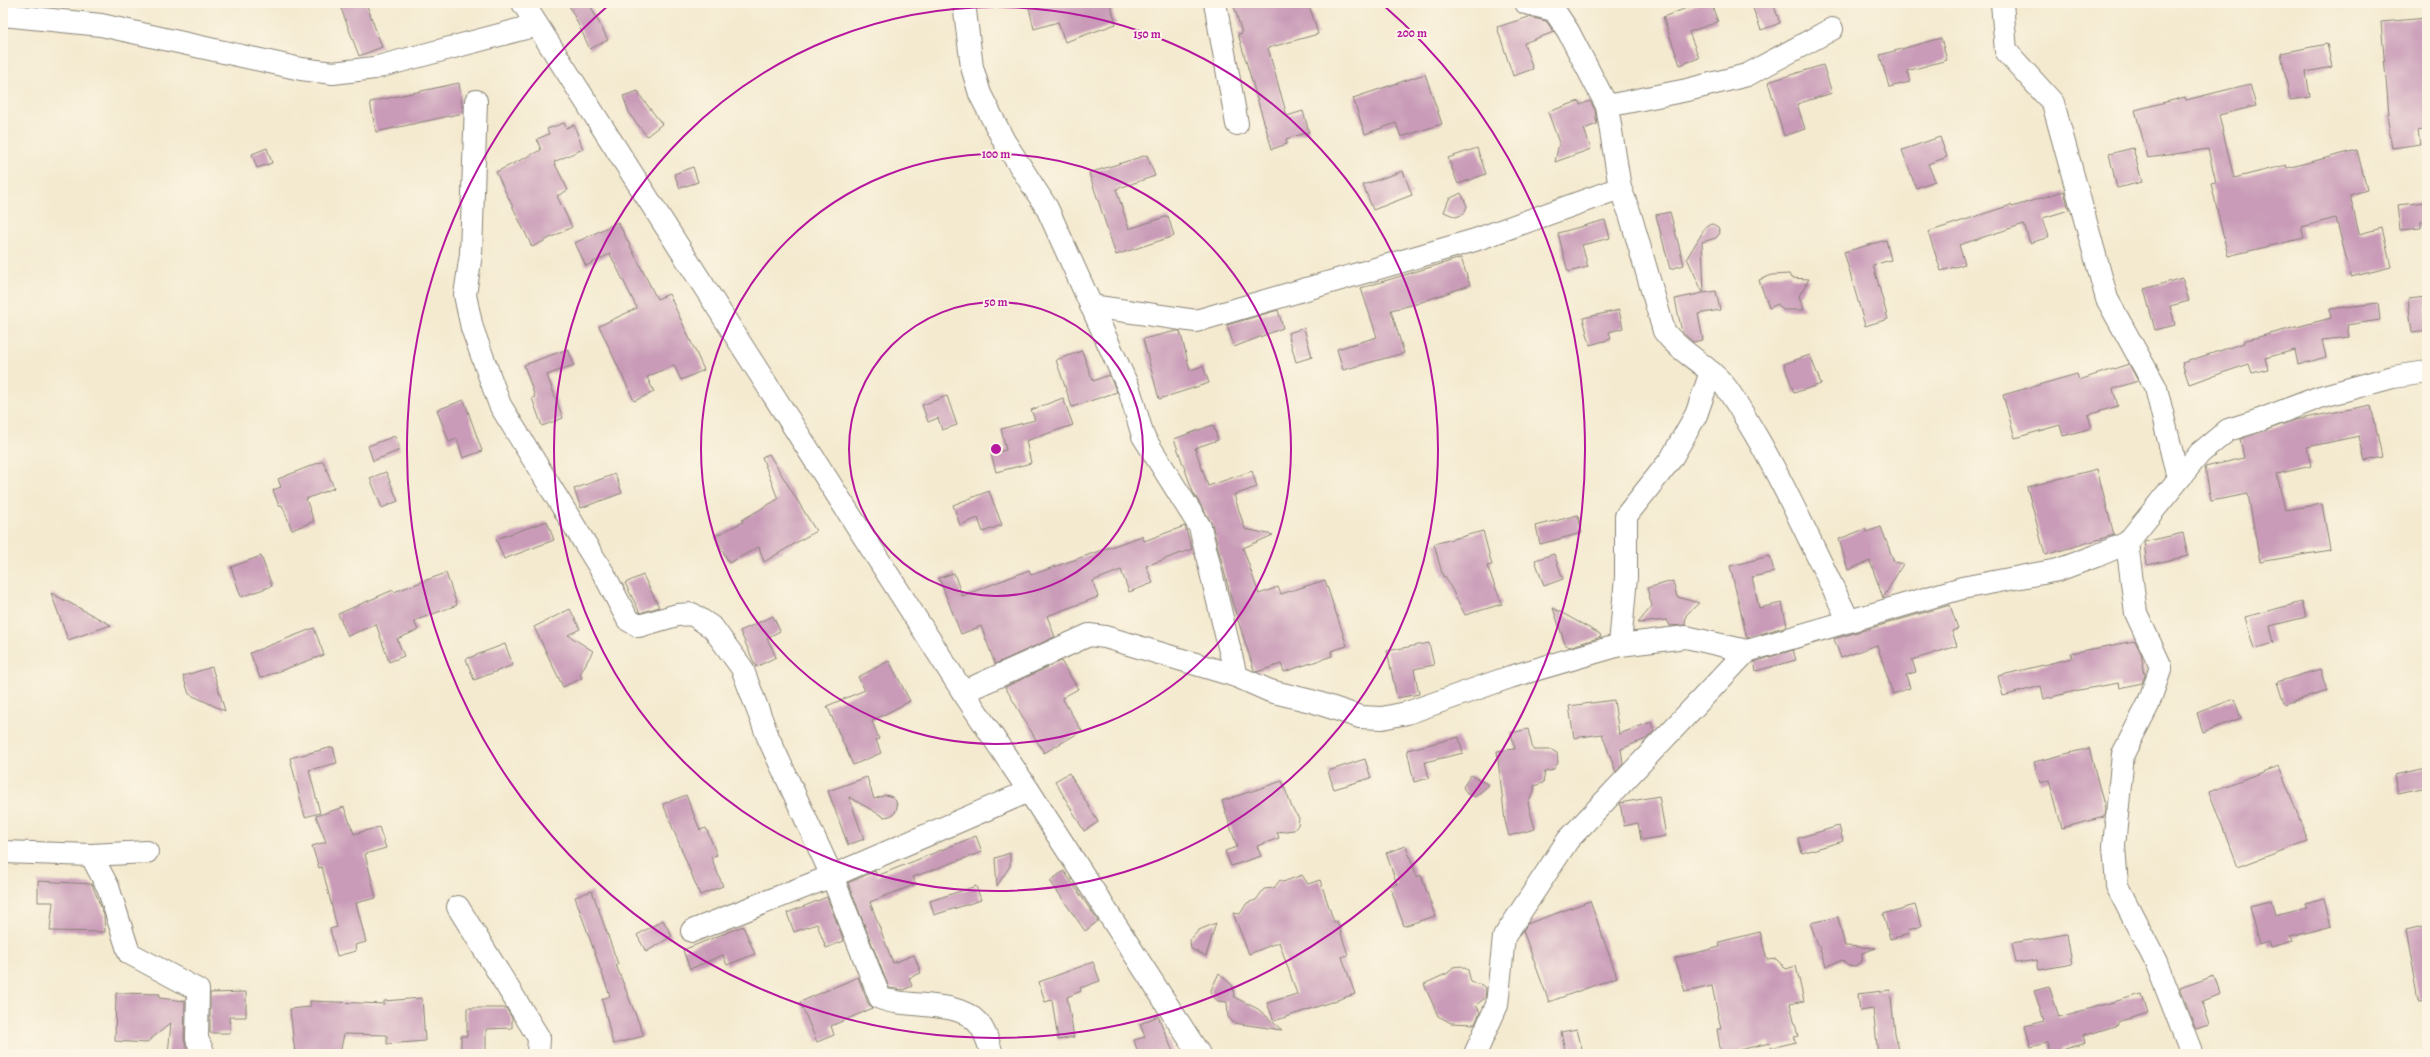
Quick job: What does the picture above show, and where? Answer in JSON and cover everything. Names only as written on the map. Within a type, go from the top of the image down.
[{"type":"street","points":[[523,3],[963,692],[1029,791],[1199,1054]]},
{"type":"street","points":[[964,3],[972,67],[980,94],[1004,141],[1047,208],[1129,389],[1143,436],[1200,527],[1236,676]]},
{"type":"street","points":[[1215,3],[1237,124]]},
{"type":"street","points":[[1526,3],[1554,10],[1568,32],[1607,106],[1620,188],[1630,214],[1664,330],[1671,340],[1711,372],[1724,385],[1737,405],[1771,462],[1849,621]]},
{"type":"street","points":[[2002,3],[2006,51],[2053,103],[2107,299],[2156,388],[2178,478]]},
{"type":"street","points":[[3,15],[101,25],[301,69],[333,73],[374,68],[537,25]]},
{"type":"street","points":[[1607,106],[1688,90],[1747,75],[1832,29]]},
{"type":"street","points":[[476,101],[471,254],[465,295],[472,328],[500,405],[605,576],[628,620],[639,626],[677,615],[692,614],[713,628],[742,668],[768,736],[832,876],[880,998],[889,1002],[940,1007],[967,1014],[979,1023],[992,1054]]},
{"type":"street","points":[[1091,306],[1196,321],[1475,240],[1620,188]]},
{"type":"street","points":[[1620,645],[1626,577],[1626,516],[1671,459],[1696,415],[1711,372]]},
{"type":"street","points":[[963,692],[1089,635],[1105,637],[1236,676],[1270,691],[1315,702],[1360,717],[1382,718],[1407,713],[1510,677],[1620,645],[1686,637],[1747,651],[1962,588],[2058,570],[2127,543],[2178,478],[2200,453],[2228,430],[2260,420],[2320,397],[2393,377],[2427,372]]},
{"type":"street","points":[[2127,543],[2136,613],[2161,667],[2148,705],[2123,754],[2114,846],[2117,886],[2158,969],[2192,1054]]},
{"type":"street","points":[[1475,1054],[1497,1005],[1504,937],[1568,840],[1747,651]]},
{"type":"street","points":[[692,931],[832,876],[1029,791]]},
{"type":"street","points":[[3,852],[91,855],[147,852]]},
{"type":"street","points":[[91,855],[108,887],[129,953],[198,990],[197,1039],[204,1054]]},
{"type":"street","points":[[458,907],[539,1038],[538,1054]]},
{"type":"building","points":[[339,3],[366,3],[382,47],[359,56]]},
{"type":"building","points":[[568,3],[589,3],[608,40],[590,49]]},
{"type":"building","points":[[1028,3],[1110,3],[1116,24],[1065,42],[1058,22],[1034,29]]},
{"type":"building","points":[[1233,3],[1308,3],[1318,34],[1268,48],[1287,116],[1303,111],[1309,132],[1286,139],[1287,144],[1272,149],[1238,34],[1242,33]]},
{"type":"building","points":[[1700,3],[1711,3],[1718,22],[1689,32],[1699,58],[1680,65],[1663,17]]},
{"type":"building","points":[[1751,3],[1773,3],[1780,23],[1761,30]]},
{"type":"building","points":[[1529,17],[1546,21],[1554,32],[1524,43],[1533,69],[1513,76],[1497,27]]},
{"type":"building","points":[[2427,18],[2427,129],[2418,131],[2420,144],[2392,148],[2387,114],[2389,114],[2381,22]]},
{"type":"building","points":[[1941,38],[1947,60],[1907,71],[1910,82],[1889,87],[1880,55]]},
{"type":"building","points":[[2327,44],[2332,67],[2306,72],[2310,97],[2290,100],[2281,53]]},
{"type":"building","points":[[1823,65],[1832,93],[1797,104],[1805,129],[1784,136],[1768,82]]},
{"type":"building","points":[[1425,74],[1442,124],[1401,137],[1396,123],[1365,134],[1353,98]]},
{"type":"building","points":[[459,83],[463,113],[376,132],[370,102]]},
{"type":"building","points":[[2250,84],[2256,106],[2219,115],[2234,178],[2286,165],[2287,168],[2357,150],[2367,190],[2350,195],[2359,234],[2382,228],[2391,267],[2351,277],[2336,218],[2301,227],[2304,238],[2228,256],[2211,183],[2216,182],[2208,149],[2148,158],[2135,110],[2185,97],[2186,100]]},
{"type":"building","points":[[638,91],[662,124],[647,136],[630,115],[623,96]]},
{"type":"building","points":[[1579,101],[1580,105],[1590,101],[1595,110],[1597,124],[1584,129],[1591,149],[1555,162],[1559,143],[1548,112]]},
{"type":"building","points":[[564,123],[566,128],[574,125],[583,149],[554,162],[568,190],[557,196],[572,227],[532,247],[496,172],[541,150],[537,139],[549,134],[547,129]]},
{"type":"building","points":[[1940,137],[1947,157],[1928,164],[1935,181],[1916,188],[1902,150]]},
{"type":"building","points":[[267,148],[272,163],[257,168],[252,154]]},
{"type":"building","points":[[1477,148],[1486,174],[1458,184],[1448,158]]},
{"type":"building","points":[[2133,148],[2142,182],[2117,188],[2109,154]]},
{"type":"building","points":[[1147,155],[1155,176],[1116,189],[1129,229],[1168,216],[1174,236],[1116,255],[1089,173]]},
{"type":"building","points":[[693,167],[698,182],[680,188],[674,174]]},
{"type":"building","points":[[1403,171],[1412,195],[1373,210],[1363,185]]},
{"type":"building","points":[[2064,191],[2069,210],[2043,218],[2049,237],[2030,243],[2024,224],[1959,245],[1965,264],[1941,271],[1928,232],[2011,205],[2012,207]]},
{"type":"building","points":[[1461,193],[1467,206],[1464,214],[1456,217],[1444,212],[1449,199]]},
{"type":"building","points":[[2427,202],[2427,220],[2421,221],[2421,228],[2400,230],[2397,205]]},
{"type":"building","points":[[1670,212],[1684,265],[1670,269],[1656,215]]},
{"type":"building","points":[[1605,220],[1610,238],[1582,245],[1588,267],[1568,272],[1558,233]]},
{"type":"building","points":[[618,222],[657,299],[669,294],[704,370],[681,380],[674,365],[647,377],[654,392],[634,401],[599,326],[637,308],[610,254],[586,266],[575,243]]},
{"type":"building","points":[[1713,224],[1718,227],[1720,233],[1716,238],[1702,242],[1704,293],[1716,291],[1720,310],[1698,314],[1703,340],[1693,342],[1682,332],[1675,299],[1703,293],[1687,258],[1707,225]]},
{"type":"building","points":[[1886,240],[1891,260],[1873,265],[1888,319],[1865,326],[1844,252]]},
{"type":"building","points":[[1461,258],[1470,285],[1416,304],[1391,310],[1404,353],[1343,370],[1337,349],[1377,337],[1361,288]]},
{"type":"building","points":[[1789,274],[1791,278],[1809,279],[1799,296],[1804,310],[1783,310],[1778,304],[1769,308],[1759,280],[1772,275]]},
{"type":"building","points":[[2182,278],[2189,301],[2170,306],[2175,325],[2155,330],[2144,289]]},
{"type":"building","points":[[2427,297],[2427,331],[2412,333],[2408,299]]},
{"type":"building","points":[[2378,303],[2380,320],[2347,325],[2349,337],[2322,340],[2326,357],[2298,365],[2295,350],[2265,358],[2268,369],[2252,373],[2249,364],[2189,384],[2182,363],[2244,343],[2243,341],[2331,318],[2330,309]]},
{"type":"building","points":[[1278,310],[1283,328],[1234,347],[1227,325]]},
{"type":"building","points":[[1619,310],[1623,328],[1609,332],[1611,339],[1590,345],[1583,318]]},
{"type":"building","points":[[1304,328],[1312,357],[1296,362],[1288,333]]},
{"type":"building","points":[[1180,331],[1190,370],[1203,366],[1209,383],[1159,399],[1143,339]]},
{"type":"building","points":[[568,349],[574,365],[547,375],[563,418],[542,426],[532,398],[535,397],[524,365]]},
{"type":"building","points":[[1082,351],[1093,381],[1109,375],[1117,392],[1072,407],[1056,360]]},
{"type":"building","points":[[1810,355],[1821,384],[1794,393],[1784,364]]},
{"type":"building","points":[[2129,364],[2138,381],[2113,389],[2118,406],[2088,415],[2092,428],[2063,436],[2060,425],[2015,438],[2003,395],[2077,374],[2079,380]]},
{"type":"building","points":[[947,396],[957,425],[942,430],[938,418],[928,422],[922,405]]},
{"type":"building","points":[[1063,398],[1073,425],[1026,441],[1031,463],[996,472],[991,454],[1006,450],[1001,429],[1035,420],[1031,410]]},
{"type":"building","points":[[464,400],[482,451],[463,458],[457,439],[449,442],[437,410]]},
{"type":"building","points":[[2371,405],[2382,457],[2365,461],[2359,436],[2307,447],[2311,466],[2277,474],[2285,510],[2322,504],[2330,550],[2260,562],[2248,494],[2211,501],[2205,467],[2244,458],[2240,439],[2295,420]]},
{"type":"building","points":[[1213,425],[1218,440],[1195,448],[1208,486],[1252,471],[1257,487],[1234,495],[1245,529],[1273,535],[1243,548],[1259,594],[1278,587],[1281,594],[1325,580],[1347,646],[1331,651],[1332,656],[1284,672],[1281,664],[1257,672],[1254,670],[1232,602],[1212,524],[1193,492],[1174,439]]},
{"type":"building","points":[[395,436],[400,450],[373,461],[368,446]]},
{"type":"building","points":[[769,454],[816,531],[764,562],[759,547],[729,563],[715,536],[743,522],[742,520],[778,499],[762,457]]},
{"type":"building","points":[[323,461],[334,488],[306,499],[314,521],[292,530],[282,505],[279,506],[273,490],[281,487],[278,479]]},
{"type":"building","points":[[2097,469],[2114,535],[2045,555],[2027,487]]},
{"type":"building","points":[[386,472],[398,501],[382,508],[370,478]]},
{"type":"building","points":[[615,474],[622,493],[581,508],[574,489]]},
{"type":"building","points":[[989,491],[1002,525],[983,532],[978,518],[960,525],[953,505]]},
{"type":"building","points":[[1578,515],[1582,533],[1540,544],[1536,526]]},
{"type":"building","points":[[547,521],[554,540],[504,559],[496,539]]},
{"type":"building","points":[[1185,526],[1192,549],[1146,566],[1153,583],[1129,592],[1121,570],[1093,581],[1098,597],[1047,616],[1055,637],[995,664],[981,626],[961,634],[939,578],[954,573],[962,596],[1029,570],[1031,575],[1142,536],[1144,541]]},
{"type":"building","points":[[1881,527],[1894,562],[1903,564],[1883,598],[1870,561],[1848,570],[1839,539],[1865,529],[1866,532]]},
{"type":"building","points":[[1483,531],[1492,565],[1487,566],[1502,604],[1465,615],[1445,576],[1443,577],[1434,544]]},
{"type":"building","points":[[2183,533],[2188,556],[2147,565],[2144,542]]},
{"type":"building","points":[[1554,554],[1563,579],[1544,586],[1535,560]]},
{"type":"building","points":[[261,556],[272,586],[241,597],[231,567]]},
{"type":"building","points":[[1770,556],[1774,572],[1752,577],[1759,608],[1782,603],[1787,626],[1747,638],[1730,566]]},
{"type":"building","points":[[446,573],[457,605],[414,621],[418,630],[397,639],[404,656],[389,662],[376,624],[348,636],[338,614],[393,590],[394,592]]},
{"type":"building","points":[[643,575],[659,607],[640,613],[625,583]]},
{"type":"building","points":[[1673,581],[1677,597],[1699,603],[1686,615],[1685,625],[1670,626],[1667,620],[1638,623],[1652,606],[1647,588]]},
{"type":"building","points":[[51,593],[111,625],[68,640]]},
{"type":"building","points":[[2302,602],[2306,617],[2270,626],[2274,643],[2254,649],[2245,617]]},
{"type":"building","points":[[1950,605],[1958,629],[1952,631],[1957,646],[1912,660],[1916,672],[1906,675],[1910,688],[1893,694],[1877,645],[1841,658],[1834,639]]},
{"type":"building","points":[[1553,608],[1600,634],[1601,637],[1569,647],[1565,644]]},
{"type":"building","points":[[570,609],[580,629],[568,635],[593,651],[580,674],[582,678],[563,687],[534,627]]},
{"type":"building","points":[[773,616],[780,631],[767,638],[776,657],[756,667],[740,631]]},
{"type":"building","points":[[314,628],[324,655],[260,678],[250,653]]},
{"type":"building","points":[[2135,641],[2141,653],[2145,675],[2142,683],[2120,688],[2119,683],[2079,690],[2044,699],[2041,686],[2003,696],[1998,676],[2072,658],[2071,653]]},
{"type":"building","points":[[1429,643],[1434,665],[1414,669],[1419,694],[1397,698],[1387,651]]},
{"type":"building","points":[[505,644],[513,665],[474,680],[466,659]]},
{"type":"building","points":[[1793,650],[1796,660],[1756,671],[1754,662]]},
{"type":"building","points":[[889,661],[910,701],[872,721],[879,739],[876,740],[881,753],[853,765],[827,706],[865,690],[858,677]]},
{"type":"building","points":[[1061,661],[1078,689],[1062,698],[1082,731],[1044,753],[1005,687]]},
{"type":"building","points":[[212,667],[225,711],[189,694],[183,676]]},
{"type":"building","points":[[2320,669],[2327,691],[2284,704],[2277,682]]},
{"type":"building","points":[[2234,699],[2241,718],[2203,732],[2197,713]]},
{"type":"building","points":[[1614,700],[1619,734],[1651,722],[1654,731],[1646,739],[1621,749],[1623,764],[1616,772],[1602,734],[1574,738],[1569,706]]},
{"type":"building","points":[[1528,729],[1533,750],[1552,750],[1557,753],[1558,763],[1553,770],[1545,772],[1543,783],[1534,786],[1534,792],[1528,803],[1535,829],[1509,836],[1505,821],[1497,751],[1515,749],[1511,733]]},
{"type":"building","points":[[1459,737],[1463,753],[1425,762],[1429,778],[1414,782],[1407,750]]},
{"type":"building","points":[[333,747],[337,763],[309,770],[320,813],[305,817],[290,758]]},
{"type":"building","points":[[2089,748],[2105,809],[2104,817],[2062,828],[2049,780],[2040,783],[2034,762]]},
{"type":"building","points":[[1365,759],[1371,778],[1334,789],[1328,771]]},
{"type":"building","points":[[2279,766],[2308,841],[2238,867],[2209,792]]},
{"type":"building","points":[[2427,768],[2427,787],[2398,793],[2394,775]]},
{"type":"building","points":[[1069,773],[1098,822],[1084,831],[1055,781]]},
{"type":"building","points":[[1471,775],[1489,785],[1475,797],[1467,794],[1463,787]]},
{"type":"building","points":[[867,777],[874,799],[886,795],[892,797],[896,801],[897,807],[895,813],[884,817],[849,797],[864,839],[848,845],[828,791]]},
{"type":"building","points":[[1282,781],[1293,810],[1299,818],[1298,825],[1294,830],[1277,832],[1279,838],[1257,846],[1261,856],[1231,866],[1225,851],[1237,847],[1222,801]]},
{"type":"building","points":[[686,795],[700,830],[706,828],[717,855],[711,857],[723,886],[700,895],[663,804]]},
{"type":"building","points":[[1659,796],[1666,836],[1641,840],[1638,823],[1624,826],[1620,803]]},
{"type":"building","points":[[344,807],[354,834],[379,827],[386,848],[365,854],[376,898],[356,903],[366,942],[355,945],[356,951],[337,956],[330,929],[337,927],[322,867],[319,868],[312,846],[326,842],[316,816]]},
{"type":"building","points":[[1839,826],[1843,841],[1802,853],[1798,838]]},
{"type":"building","points":[[976,836],[982,852],[913,877],[916,884],[870,902],[893,963],[914,955],[921,973],[909,978],[912,986],[903,990],[889,988],[848,883],[875,871],[877,876]]},
{"type":"building","points":[[1406,846],[1417,877],[1421,875],[1435,916],[1404,926],[1390,886],[1397,884],[1386,853]]},
{"type":"building","points":[[1010,853],[1010,866],[997,886],[995,858]]},
{"type":"building","points":[[1064,871],[1098,921],[1085,931],[1050,881]]},
{"type":"building","points":[[1302,875],[1308,884],[1320,880],[1334,922],[1337,921],[1348,955],[1342,957],[1355,994],[1274,1021],[1267,1003],[1297,994],[1279,942],[1249,954],[1233,913],[1240,914],[1247,903],[1256,900],[1264,889],[1274,888],[1280,880],[1283,882]]},
{"type":"building","points":[[38,881],[92,884],[104,915],[105,932],[50,931],[53,902],[38,902]]},
{"type":"building","points":[[976,886],[981,900],[934,915],[930,901]]},
{"type":"building","points":[[592,891],[618,964],[616,965],[644,1036],[613,1044],[602,999],[610,996],[575,897]]},
{"type":"building","points":[[827,897],[844,941],[826,948],[817,924],[794,932],[787,913]]},
{"type":"building","points":[[2325,898],[2332,926],[2290,937],[2292,942],[2270,948],[2268,942],[2259,945],[2249,906],[2271,901],[2275,915],[2307,907],[2306,903]]},
{"type":"building","points":[[1590,901],[1617,977],[1549,1002],[1523,931],[1527,924]]},
{"type":"building","points":[[1915,905],[1921,926],[1908,930],[1909,934],[1890,939],[1883,914]]},
{"type":"building","points":[[1838,917],[1845,946],[1876,948],[1862,953],[1862,961],[1855,966],[1848,965],[1843,960],[1826,966],[1810,923]]},
{"type":"building","points":[[663,920],[672,936],[646,952],[637,935]]},
{"type":"building","points":[[1216,923],[1206,956],[1191,949],[1190,940],[1199,930]]},
{"type":"building","points":[[2427,925],[2427,999],[2419,1000],[2406,930]]},
{"type":"building","points":[[743,926],[755,954],[727,965],[723,955],[690,969],[683,950]]},
{"type":"building","points":[[1760,932],[1767,960],[1776,959],[1786,969],[1796,966],[1804,1001],[1790,1004],[1798,1036],[1793,1037],[1796,1042],[1771,1048],[1770,1043],[1739,1050],[1740,1054],[1721,1054],[1717,1029],[1721,1029],[1712,986],[1685,992],[1675,958],[1720,947],[1719,942]]},
{"type":"building","points":[[2067,934],[2072,964],[2039,970],[2037,960],[2016,963],[2012,943]]},
{"type":"building","points":[[1093,962],[1100,981],[1080,988],[1081,991],[1067,997],[1074,1037],[1058,1040],[1052,1000],[1045,1002],[1039,982]]},
{"type":"building","points":[[1461,966],[1468,970],[1471,982],[1482,985],[1486,989],[1485,998],[1476,1005],[1480,1012],[1475,1024],[1451,1023],[1438,1016],[1424,984],[1448,973],[1453,967]]},
{"type":"building","points":[[1219,973],[1233,986],[1234,997],[1258,1009],[1282,1030],[1234,1023],[1228,1017],[1227,1002],[1218,1001],[1212,996],[1211,990]]},
{"type":"building","points":[[2214,976],[2220,994],[2202,1001],[2210,1025],[2196,1029],[2180,988]]},
{"type":"building","points":[[858,977],[868,1003],[873,1008],[831,1026],[834,1035],[817,1042],[800,1002]]},
{"type":"building","points":[[2049,986],[2059,1017],[2142,994],[2148,1013],[2117,1022],[2118,1025],[2083,1036],[2085,1042],[2064,1048],[2061,1054],[2050,1054],[2047,1043],[2031,1047],[2025,1026],[2044,1021],[2034,990]]},
{"type":"building","points":[[1890,990],[1895,1033],[1900,1054],[1878,1054],[1873,1009],[1860,1011],[1858,994]]},
{"type":"building","points":[[246,992],[246,1017],[229,1017],[230,1033],[210,1033],[210,993]]},
{"type":"building","points":[[116,993],[160,994],[159,998],[185,1001],[184,1039],[188,1054],[168,1054],[171,1023],[146,1043],[115,1041]]},
{"type":"building","points":[[422,998],[425,1041],[387,1044],[387,1035],[344,1034],[340,1054],[295,1054],[290,1009],[310,1007],[310,1001],[384,1004],[384,1001]]},
{"type":"building","points":[[467,1008],[506,1008],[512,1018],[512,1028],[486,1029],[486,1054],[467,1054],[467,1051],[461,1052],[461,1036],[467,1036]]},
{"type":"building","points":[[1158,1016],[1174,1054],[1138,1054],[1134,1040],[1145,1037],[1140,1024]]},
{"type":"building","points":[[1577,1029],[1583,1054],[1566,1054],[1561,1032]]}]
